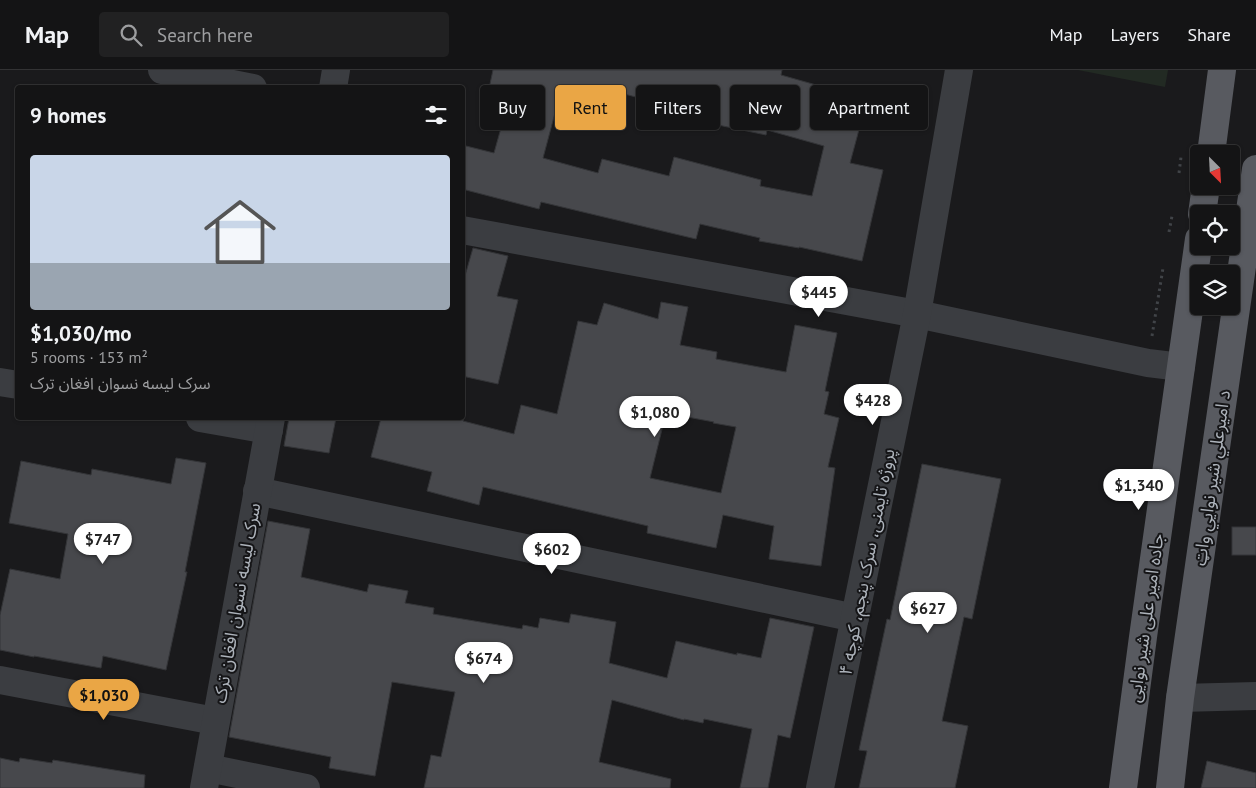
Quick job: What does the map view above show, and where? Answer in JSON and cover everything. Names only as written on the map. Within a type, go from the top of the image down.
[{"type":"main road","points":[[1212,145],[1222,70]]},
{"type":"main road","name":"د امیرعلي شیر نوايي واټ","points":[[1170,788],[1180,698],[1256,169]]},
{"type":"main road","name":"جاده امیر علی شیر نوایی","points":[[1123,788],[1197,255]]},
{"type":"street","points":[[162,70],[238,85]]},
{"type":"street","points":[[334,85],[336,70]]},
{"type":"street","name":"پروژه تایمنی، سرک پنجم، کوچه ۴","points":[[820,788],[917,314],[959,70]]},
{"type":"street","points":[[465,231],[917,314],[1148,363],[1181,367]]},
{"type":"street","points":[[0,382],[15,384]]},
{"type":"street","points":[[223,420],[270,424]]},
{"type":"street","name":"سرک لیسه نسوان افغان‌ ترک","points":[[206,778],[270,424]]},
{"type":"street","points":[[257,491],[855,618]]},
{"type":"street","points":[[0,680],[215,721]]},
{"type":"street","points":[[1180,698],[1256,696]]},
{"type":"street","points":[[206,778],[306,788]]},
{"type":"shaded area","points":[[1078,70],[1168,70],[1165,87]]},
{"type":"building","points":[[493,70],[782,70],[781,75],[816,85],[810,85],[810,130],[859,130],[850,163],[883,170],[862,261],[799,247],[759,241],[760,238],[700,224],[696,239],[541,202],[539,209],[465,190],[465,146],[494,153],[500,130],[545,130],[545,85],[490,85]],"holes":[[[555,85],[626,85],[626,94],[636,97],[636,85],[720,85],[720,125],[730,128],[730,85],[800,85],[800,130],[767,130],[824,146],[812,196],[760,186],[761,180],[674,157],[669,176],[602,159],[598,173],[543,158],[555,113]]]},
{"type":"building","points":[[742,130],[767,130],[766,135]]},
{"type":"building","points":[[473,248],[508,256],[497,296],[518,300],[498,384],[465,377],[465,276]]},
{"type":"building","points":[[661,302],[688,307],[680,345],[717,352],[716,359],[786,372],[795,325],[837,333],[825,391],[829,392],[824,414],[839,418],[828,467],[835,468],[821,566],[769,559],[774,526],[723,515],[716,548],[647,533],[648,526],[483,487],[479,505],[427,491],[432,472],[371,457],[380,420],[463,420],[514,434],[521,405],[557,414],[578,321],[597,325],[604,303],[658,319]],"holes":[[[666,413],[736,427],[721,493],[650,478]]]},
{"type":"building","points":[[289,420],[336,420],[329,453],[284,446]]},
{"type":"building","points":[[176,458],[206,463],[185,572],[187,572],[166,670],[103,656],[101,668],[0,650],[0,615],[10,569],[60,579],[68,534],[9,523],[21,461],[91,475],[92,469],[171,484]]},
{"type":"building","points":[[922,464],[1001,479],[972,619],[964,617],[942,721],[968,726],[955,788],[859,788],[867,751],[859,750],[887,619],[890,620]]},
{"type":"building","points":[[268,521],[310,529],[301,577],[367,592],[369,584],[408,591],[405,603],[434,608],[433,614],[522,629],[523,625],[538,628],[540,618],[569,623],[571,614],[616,622],[609,663],[667,678],[676,641],[737,655],[737,653],[761,658],[770,618],[814,627],[790,738],[778,735],[768,788],[740,788],[752,729],[704,719],[703,723],[684,720],[612,700],[599,762],[671,779],[670,788],[424,788],[431,755],[441,757],[455,692],[392,682],[375,776],[329,768],[331,757],[229,737]]},
{"type":"building","points":[[1232,527],[1256,527],[1256,555],[1232,555]]},
{"type":"building","points":[[0,758],[19,762],[20,758],[52,763],[53,760],[145,775],[144,788],[0,788]]},
{"type":"building","points":[[1207,761],[1256,773],[1256,788],[1201,788]]}]
